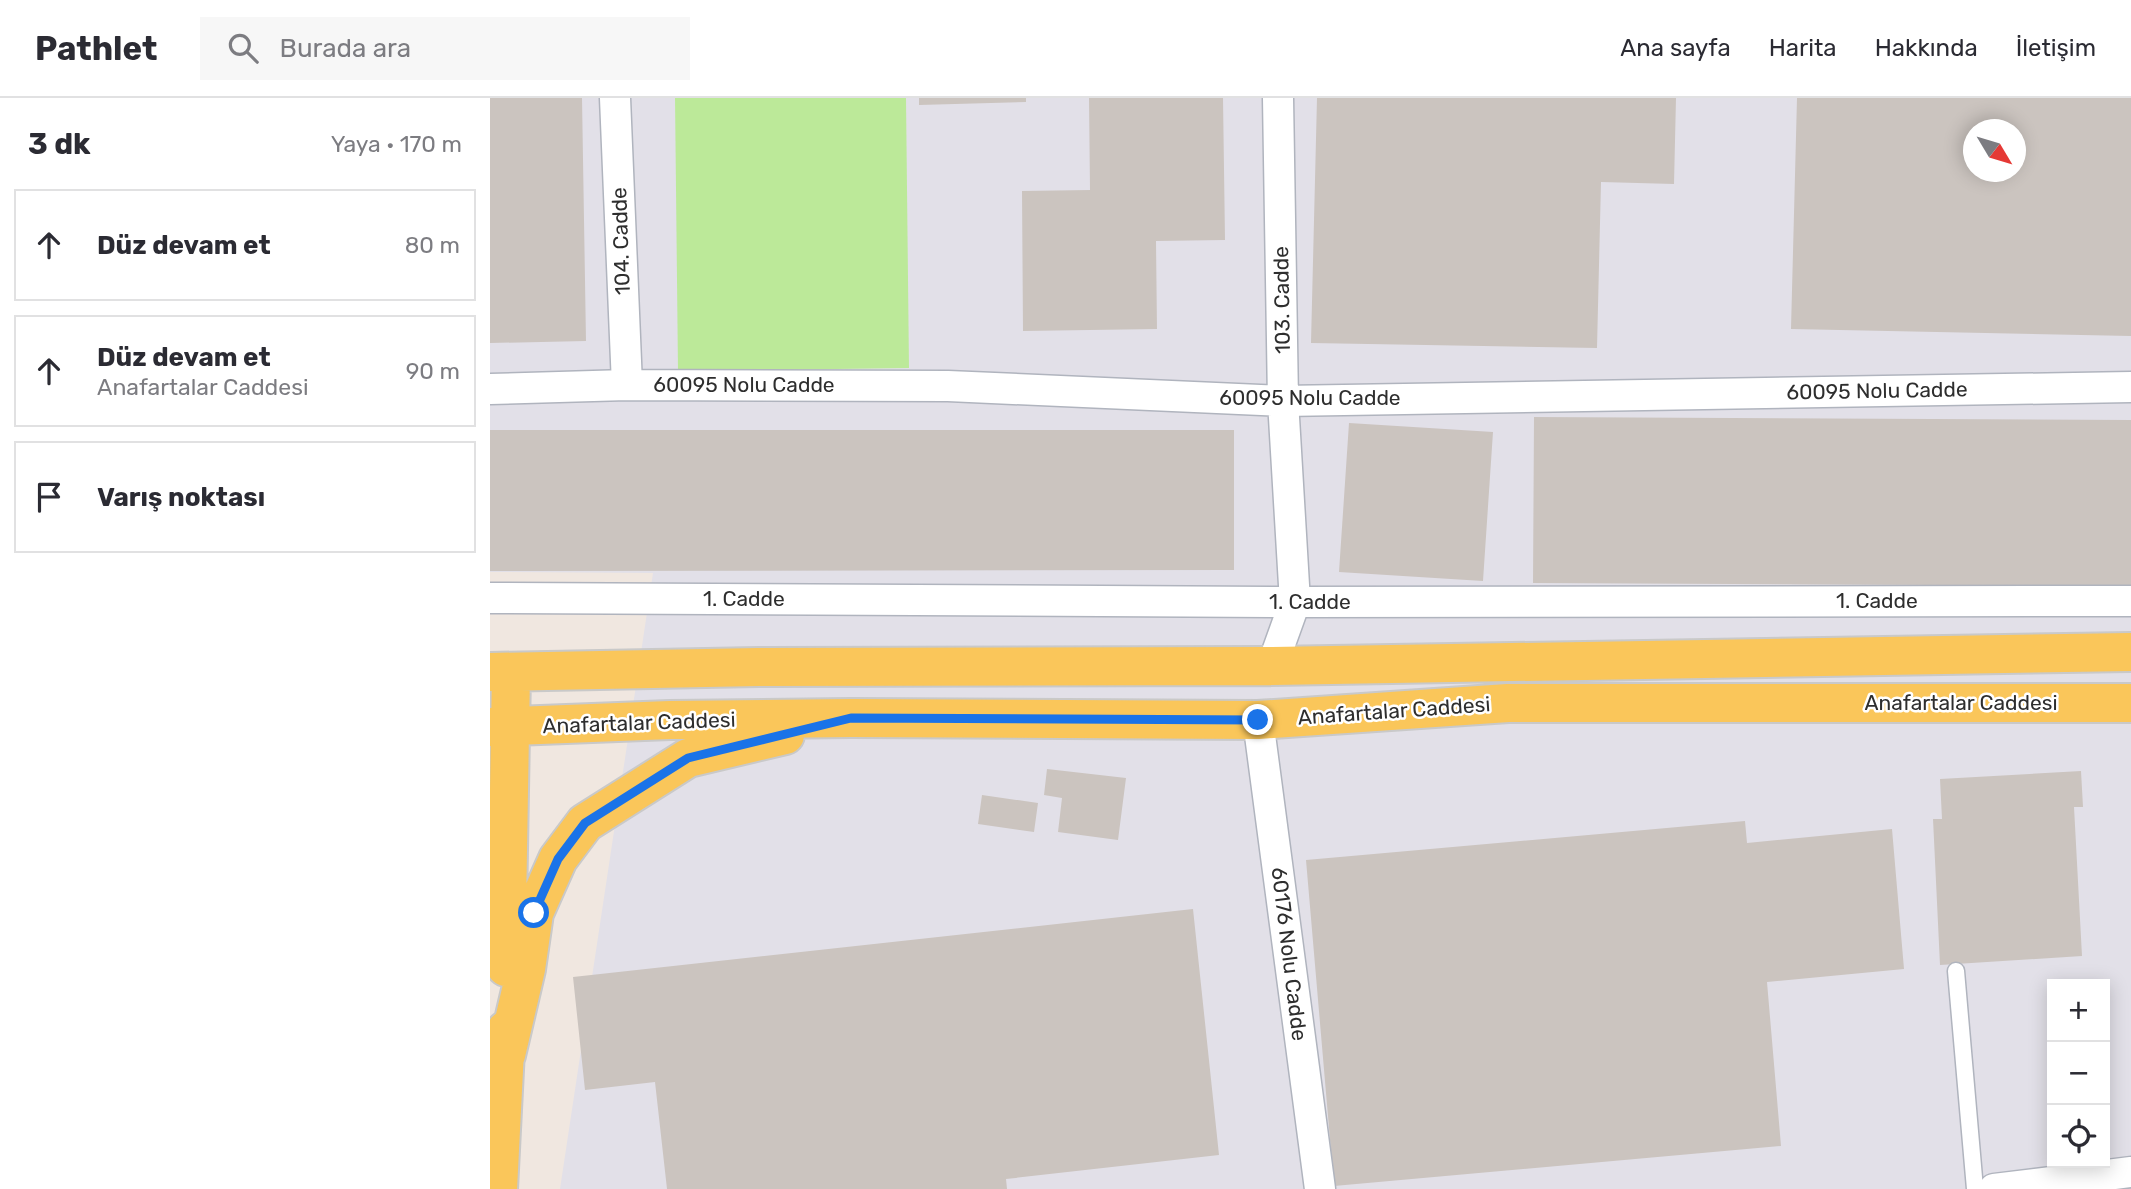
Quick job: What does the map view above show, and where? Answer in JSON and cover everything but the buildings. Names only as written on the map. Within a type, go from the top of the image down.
[{"type":"main road","name":"Anafartalar Caddesi","points":[[500,672],[758,667],[1272,666],[2131,652]]},
{"type":"main road","points":[[498,1189],[506,1055],[500,672]]},
{"type":"main road","name":"Anafartalar Caddesi","points":[[500,727],[670,720],[851,718],[1258,720],[1508,704],[2131,703]]},
{"type":"main road","points":[[506,1055],[526,969],[534,913],[558,859],[585,823],[688,758],[851,718]]},
{"type":"street","name":"104. Cadde","points":[[615,98],[627,384]]},
{"type":"street","name":"103. Cadde","points":[[1272,666],[1295,602],[1283,401],[1278,98]]},
{"type":"street","name":"60095 Nolu Cadde","points":[[490,389],[627,384],[948,386],[1283,401],[2131,387]]},
{"type":"street","name":"1. Cadde","points":[[490,598],[1295,602],[2131,601]]},
{"type":"street","name":"60176 Nolu Cadde","points":[[1258,720],[1320,1189]]},
{"type":"street","points":[[1994,1189],[2113,1178]]},
{"type":"lane","points":[[1955,971],[1975,1189]]},
{"type":"shaded area","points":[[490,98],[2131,98],[2131,1189],[560,1189],[653,573],[490,572]]},
{"type":"green space","points":[[675,98],[906,98],[909,368],[678,371]]},
{"type":"route","points":[[534,913],[558,859],[585,823],[688,758],[851,718],[1258,720]]}]
